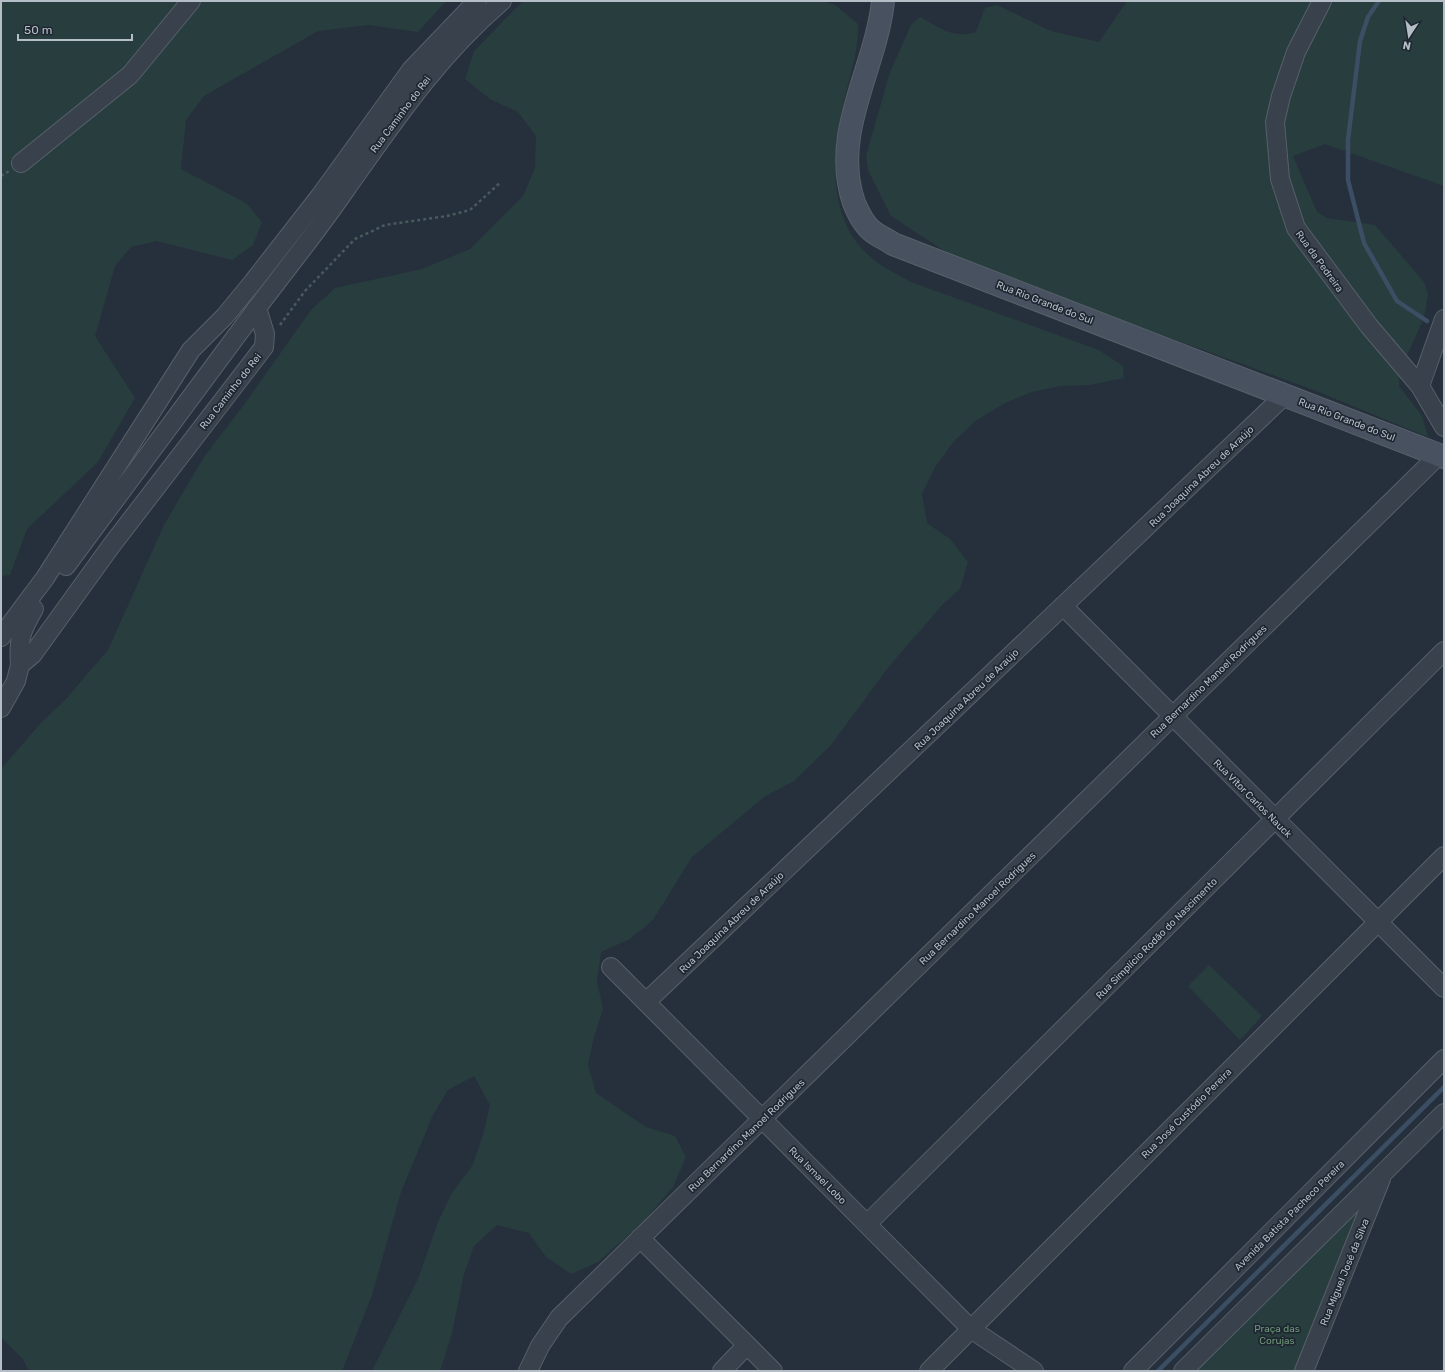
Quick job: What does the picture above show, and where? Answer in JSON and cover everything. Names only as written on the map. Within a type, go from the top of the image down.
[{"type":"street","points":[[21,163],[130,75],[191,1]]},
{"type":"street","points":[[1,637],[45,578],[191,350],[225,316],[253,282],[320,196],[411,70],[477,1]]},
{"type":"street","name":"Rua Caminho do Rei","points":[[20,665],[33,654],[111,546],[264,347],[265,334],[257,308],[345,191],[395,118],[435,67],[480,19],[502,1]]},
{"type":"street","name":"Rua Rio Grande do Sul","points":[[883,1],[875,40],[851,121],[847,168],[851,193],[858,213],[871,230],[892,244],[1442,456]]},
{"type":"street","name":"Rua da Pedreira","points":[[1322,1],[1296,52],[1279,102],[1275,122],[1280,179],[1296,228],[1369,326],[1420,386],[1444,428]]},
{"type":"street","points":[[1,708],[16,681],[20,665],[19,650],[22,629],[36,607],[257,308]]},
{"type":"street","points":[[1420,386],[1444,319]]},
{"type":"street","name":"Rua Joaquina Abreu de Araújo","points":[[646,1002],[1286,395]]},
{"type":"street","name":"Rua Bernardino Manoel Rodrigues","points":[[528,1371],[540,1346],[559,1318],[1172,717],[1442,456]]},
{"type":"street","name":"Rua Vítor Carlos Nauck","points":[[1063,606],[1172,717],[1379,921],[1444,988]]},
{"type":"street","name":"Rua Simplício Rodão do Nascimento","points":[[867,1224],[1444,651]]},
{"type":"street","name":"Rua José Custódio Pereira","points":[[929,1371],[1444,856]]},
{"type":"street","name":"Rua Ismael Lobo","points":[[611,967],[971,1329],[1034,1371]]},
{"type":"street","name":"Avenida Batista Pacheco Pereira","points":[[1134,1371],[1444,1059]]},
{"type":"street","points":[[1183,1371],[1444,1113]]},
{"type":"street","name":"Rua Miguel José da Silva","points":[[1304,1371],[1384,1172]]},
{"type":"street","points":[[640,1238],[773,1371]]},
{"type":"street","points":[[722,1371],[747,1345]]},
{"type":"path","points":[[264,347],[305,291],[334,259],[355,239],[385,225],[447,216],[470,210],[501,182]]},
{"type":"green space","points":[[1,1],[446,1],[418,32],[369,25],[318,31],[204,96],[186,120],[181,169],[246,203],[262,222],[253,245],[232,260],[157,241],[131,247],[115,266],[95,336],[135,398],[98,462],[27,529],[10,575],[1,576]]},
{"type":"green space","points":[[523,1],[822,1],[835,5],[858,24],[857,46],[844,99],[836,146],[835,165],[839,202],[844,219],[852,235],[863,250],[879,264],[911,282],[1099,350],[1123,366],[1124,378],[1090,385],[1060,386],[1032,392],[1005,403],[977,420],[954,441],[935,467],[922,494],[927,523],[950,539],[968,562],[960,589],[944,603],[890,665],[831,745],[794,781],[764,797],[692,857],[653,920],[630,939],[601,952],[597,981],[603,1009],[594,1037],[588,1065],[596,1093],[646,1127],[675,1136],[686,1157],[673,1187],[644,1221],[598,1262],[571,1274],[546,1257],[529,1233],[497,1225],[474,1246],[464,1274],[452,1333],[440,1371],[372,1371],[418,1279],[438,1222],[452,1193],[472,1166],[483,1135],[490,1105],[474,1076],[448,1090],[433,1115],[401,1192],[372,1295],[342,1371],[29,1371],[23,1359],[1,1337],[1,769],[39,725],[66,699],[108,650],[164,525],[204,457],[243,406],[311,310],[335,288],[422,269],[470,249],[523,196],[535,168],[536,136],[518,112],[490,99],[465,79],[474,51]]},
{"type":"green space","points":[[1127,1],[1444,1],[1444,186],[1325,144],[1293,156],[1317,212],[1327,218],[1375,225],[1424,282],[1428,294],[1424,318],[1399,373],[1399,386],[1422,416],[1428,437],[1314,390],[1065,300],[946,252],[891,216],[868,170],[866,156],[890,72],[911,25],[920,17],[947,31],[968,34],[976,32],[985,8],[997,5],[1051,31],[1099,42]]},
{"type":"green space","points":[[1209,965],[1262,1016],[1240,1040],[1188,986]]},
{"type":"green space","name":"Praça das Corujas","points":[[1383,1174],[1302,1371],[1186,1371]]},
{"type":"waterway","points":[[1379,1],[1368,17],[1360,41],[1348,140],[1348,180],[1364,243],[1397,301],[1427,321]]},
{"type":"waterway","points":[[1158,1371],[1444,1087]]}]
